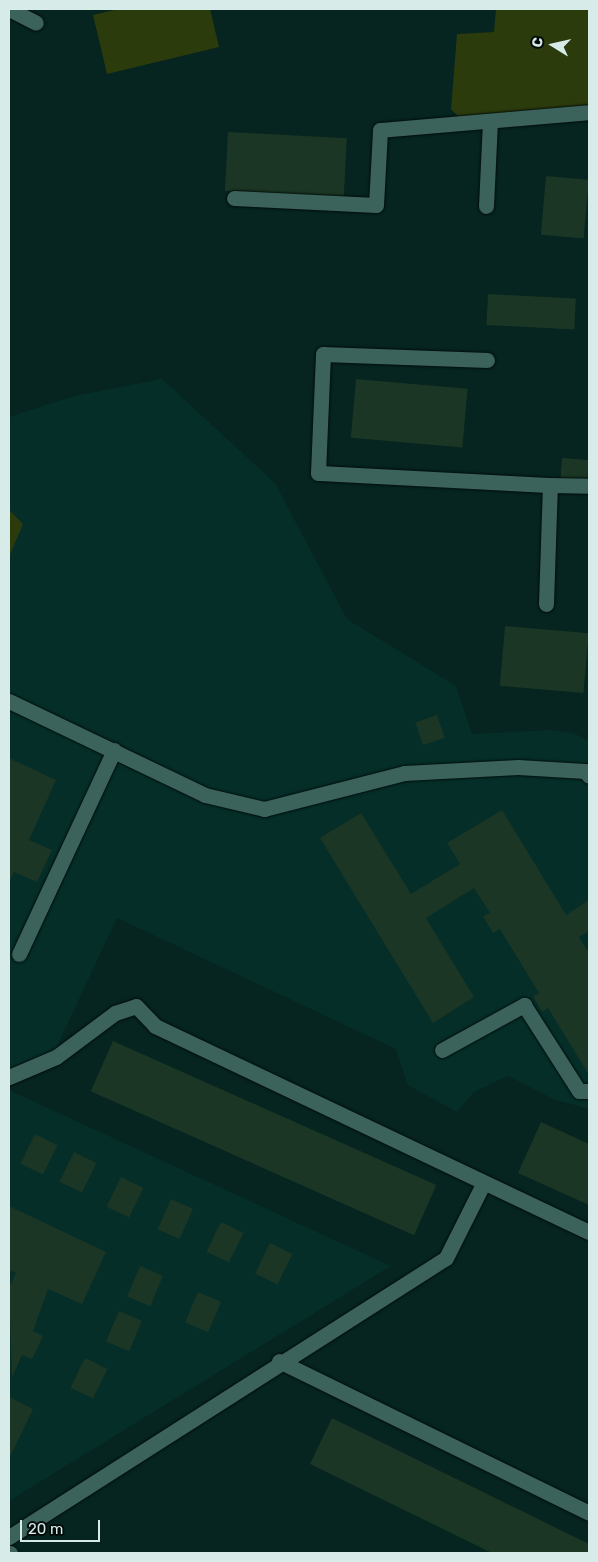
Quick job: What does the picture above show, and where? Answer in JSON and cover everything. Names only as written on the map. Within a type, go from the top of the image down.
[{"type":"lane","points":[[9,9],[36,23]]},
{"type":"lane","points":[[234,198],[376,205],[380,130],[589,112]]},
{"type":"lane","points":[[486,206],[490,121]]},
{"type":"lane","points":[[487,360],[323,354],[318,473],[589,486]]},
{"type":"lane","points":[[546,604],[550,485]]},
{"type":"lane","points":[[9,701],[205,795],[264,809],[404,773],[518,767],[585,771],[589,776]]},
{"type":"lane","points":[[19,954],[114,750]]},
{"type":"lane","points":[[442,1050],[524,1005],[579,1090],[589,1091]]},
{"type":"lane","points":[[9,1077],[56,1057],[115,1013],[136,1006],[156,1026],[483,1184],[589,1232]]},
{"type":"lane","points":[[9,1537],[279,1361],[446,1258],[483,1184]]},
{"type":"lane","points":[[279,1361],[589,1513]]},
{"type":"shaded area","points":[[162,379],[275,483],[347,619],[456,686],[472,734],[549,730],[574,733],[589,742],[589,1109],[553,1099],[508,1076],[474,1092],[457,1112],[408,1085],[396,1049],[117,918],[54,1053],[9,1072],[9,417],[74,396]]},
{"type":"shaded area","points":[[9,1090],[391,1266],[9,1501]]},
{"type":"green space","points":[[119,9],[210,9],[219,47],[107,74],[93,15]]},
{"type":"green space","points":[[496,9],[589,9],[589,107],[460,118],[451,109],[457,34],[494,32]]},
{"type":"green space","points":[[9,510],[23,524],[9,557]]},
{"type":"building","points":[[228,132],[347,138],[344,197],[225,191]]},
{"type":"building","points":[[546,176],[589,180],[584,239],[541,235]]},
{"type":"building","points":[[488,294],[576,299],[574,330],[486,325]]},
{"type":"building","points":[[356,379],[468,389],[462,448],[351,438]]},
{"type":"building","points":[[562,458],[589,460],[587,481],[561,479]]},
{"type":"building","points":[[505,626],[589,633],[583,693],[500,686]]},
{"type":"building","points":[[437,715],[445,738],[423,745],[415,722]]},
{"type":"building","points":[[9,758],[56,780],[29,840],[52,850],[37,882],[14,872],[9,882]]},
{"type":"building","points":[[502,810],[566,915],[589,900],[589,931],[579,937],[589,953],[589,1075],[548,1008],[542,1012],[533,996],[539,993],[500,929],[493,933],[483,916],[490,913],[474,888],[426,918],[474,997],[433,1023],[320,838],[361,813],[411,894],[460,864],[447,843]]},
{"type":"building","points":[[113,1041],[436,1185],[414,1235],[91,1091]]},
{"type":"building","points":[[541,1122],[589,1144],[589,1205],[518,1173]]},
{"type":"building","points":[[35,1134],[57,1145],[43,1175],[21,1164]]},
{"type":"building","points":[[74,1152],[96,1163],[82,1193],[60,1182]]},
{"type":"building","points":[[121,1177],[143,1188],[129,1218],[107,1207]]},
{"type":"building","points":[[171,1199],[193,1209],[180,1239],[158,1229]]},
{"type":"building","points":[[9,1206],[106,1252],[82,1304],[48,1289],[33,1331],[43,1336],[32,1359],[22,1355],[12,1377],[9,1288],[16,1273],[9,1270]]},
{"type":"building","points":[[221,1222],[243,1233],[229,1263],[207,1252]]},
{"type":"building","points":[[270,1243],[292,1254],[278,1285],[255,1274]]},
{"type":"building","points":[[140,1266],[163,1276],[150,1306],[127,1296]]},
{"type":"building","points":[[198,1292],[221,1302],[208,1332],[185,1322]]},
{"type":"building","points":[[119,1311],[142,1321],[129,1351],[106,1341]]},
{"type":"building","points":[[85,1358],[107,1369],[93,1399],[71,1388]]},
{"type":"building","points":[[9,1397],[33,1409],[11,1455],[9,1455]]},
{"type":"building","points":[[332,1418],[589,1544],[589,1553],[492,1553],[310,1464]]}]
